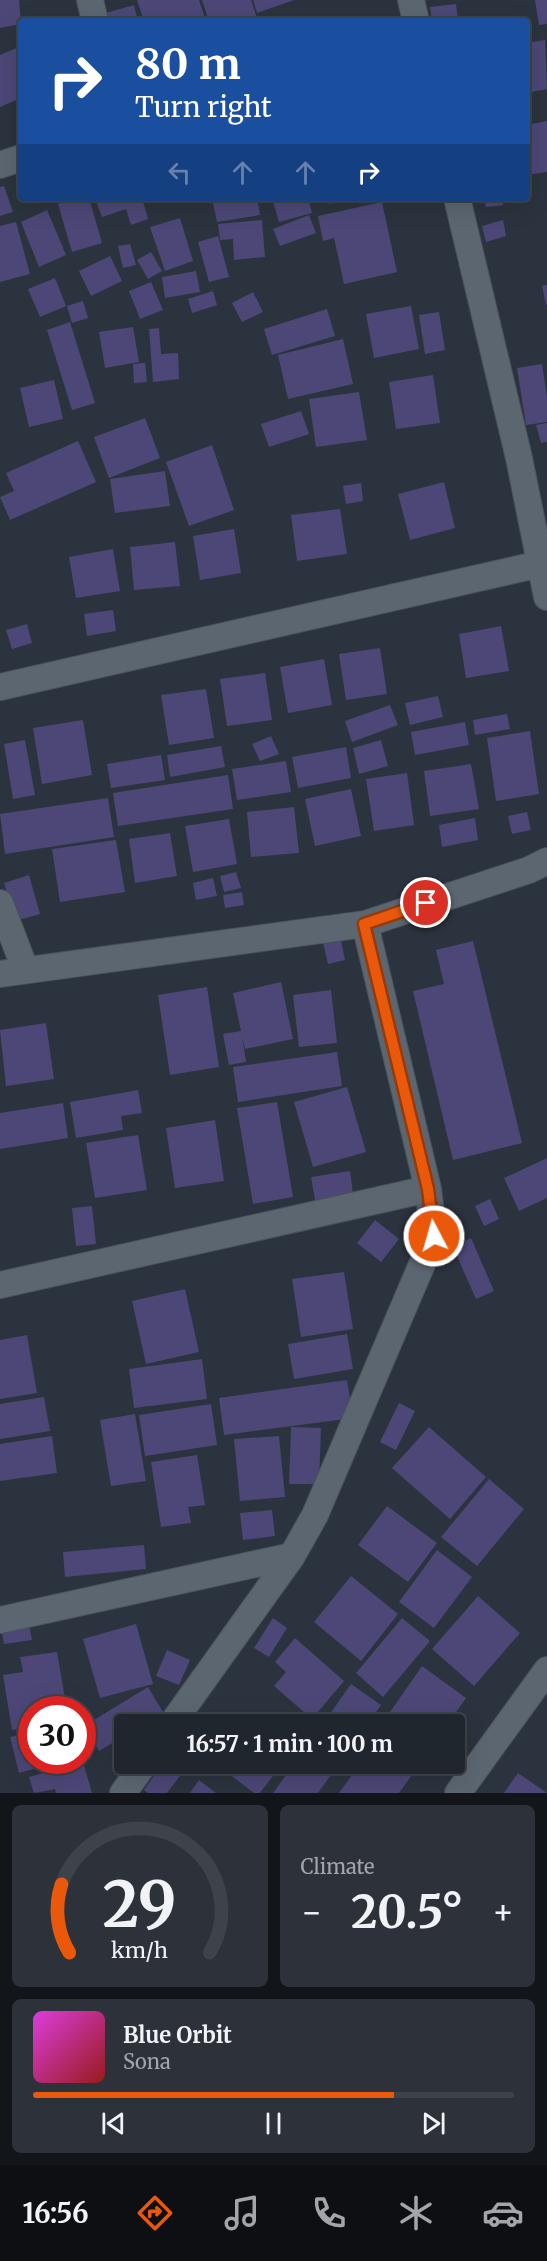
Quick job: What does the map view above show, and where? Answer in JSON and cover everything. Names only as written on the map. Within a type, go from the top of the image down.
[{"type":"street","points":[[90,0],[94,18]]},
{"type":"street","points":[[0,165],[18,159]]},
{"type":"street","points":[[458,201],[519,458],[547,597]]},
{"type":"street","points":[[0,687],[540,564]]},
{"type":"street","points":[[0,974],[364,924],[529,870],[547,861]]},
{"type":"street","points":[[0,903],[25,969]]},
{"type":"street","points":[[179,1714],[292,1556],[315,1515],[434,1236],[428,1189],[364,924]]},
{"type":"street","points":[[0,1285],[428,1189]]},
{"type":"street","points":[[0,1620],[292,1556]]},
{"type":"street","points":[[458,1793],[547,1670]]},
{"type":"street","points":[[123,1793],[137,1774]]},
{"type":"building","points":[[0,0],[19,0],[20,18],[18,18],[18,25],[0,28]]},
{"type":"building","points":[[137,0],[199,0],[205,18],[143,18]]},
{"type":"building","points":[[202,0],[251,0],[257,18],[208,18]]},
{"type":"building","points":[[253,0],[294,0],[257,13]]},
{"type":"building","points":[[535,0],[547,0],[547,24],[539,25]]},
{"type":"building","points":[[456,4],[458,18],[432,18],[430,7]]},
{"type":"building","points":[[134,5],[137,18],[103,18],[102,14]]},
{"type":"building","points":[[545,40],[547,89],[530,92],[530,42]]},
{"type":"building","points":[[18,47],[18,99],[0,107],[0,55]]},
{"type":"building","points":[[547,121],[547,172],[530,174],[530,124]]},
{"type":"building","points":[[4,186],[13,212],[0,216],[0,187]]},
{"type":"building","points":[[67,201],[90,201],[102,243],[72,252],[58,204]]},
{"type":"building","points":[[96,201],[143,201],[148,219],[131,225],[126,209],[102,217]]},
{"type":"building","points":[[258,201],[260,215],[217,222],[213,203]]},
{"type":"building","points":[[273,201],[309,201],[312,213],[279,222]]},
{"type":"building","points":[[485,201],[502,201],[503,205],[486,207]]},
{"type":"building","points":[[382,202],[397,272],[344,284],[334,238],[323,241],[318,216]]},
{"type":"building","points":[[47,210],[66,255],[39,267],[21,222]]},
{"type":"building","points":[[309,215],[316,233],[280,246],[273,229]]},
{"type":"building","points":[[180,218],[193,261],[165,271],[150,227]]},
{"type":"building","points":[[262,220],[265,257],[234,260],[233,239],[220,240],[218,224]]},
{"type":"building","points":[[503,220],[506,236],[486,242],[482,226]]},
{"type":"building","points":[[16,222],[30,274],[0,282],[0,226]]},
{"type":"building","points":[[218,236],[229,277],[209,282],[198,242]]},
{"type":"building","points":[[130,244],[136,265],[123,268],[118,246]]},
{"type":"building","points":[[151,252],[162,271],[148,279],[137,260]]},
{"type":"building","points":[[110,256],[122,281],[91,296],[79,271]]},
{"type":"building","points":[[196,271],[200,292],[165,298],[162,277]]},
{"type":"building","points":[[55,278],[66,306],[40,317],[28,289]]},
{"type":"building","points":[[151,282],[163,310],[140,319],[129,291]]},
{"type":"building","points":[[547,285],[547,305],[546,305],[542,286]]},
{"type":"building","points":[[213,291],[217,305],[192,313],[188,299]]},
{"type":"building","points":[[253,292],[263,312],[242,322],[232,303]]},
{"type":"building","points":[[83,301],[88,318],[72,323],[67,306]]},
{"type":"building","points":[[411,306],[419,349],[374,358],[366,314]]},
{"type":"building","points":[[327,309],[335,336],[272,355],[264,329]]},
{"type":"building","points":[[439,312],[445,350],[425,354],[419,315]]},
{"type":"building","points":[[70,322],[95,403],[72,410],[47,330]]},
{"type":"building","points":[[133,327],[139,362],[105,368],[99,332]]},
{"type":"building","points":[[159,328],[161,354],[178,353],[179,379],[153,382],[149,329]]},
{"type":"building","points":[[343,339],[353,384],[288,399],[278,355]]},
{"type":"building","points":[[145,363],[147,382],[134,383],[133,364]]},
{"type":"building","points":[[542,364],[547,397],[547,422],[526,425],[517,368]]},
{"type":"building","points":[[433,375],[440,423],[396,429],[389,382]]},
{"type":"building","points":[[54,380],[63,419],[29,427],[20,388]]},
{"type":"building","points":[[359,392],[367,440],[316,447],[309,399]]},
{"type":"building","points":[[301,411],[309,434],[269,447],[261,424]]},
{"type":"building","points":[[145,418],[160,458],[109,478],[94,437]]},
{"type":"building","points":[[547,423],[547,442],[541,443],[536,425]]},
{"type":"building","points":[[78,441],[96,482],[10,520],[0,497],[14,491],[6,473]]},
{"type":"building","points":[[212,445],[234,510],[189,526],[166,462]]},
{"type":"building","points":[[165,471],[170,506],[115,513],[110,479]]},
{"type":"building","points":[[444,482],[455,528],[410,540],[398,494]]},
{"type":"building","points":[[361,483],[363,501],[346,504],[343,486]]},
{"type":"building","points":[[340,509],[347,554],[297,561],[291,515]]},
{"type":"building","points":[[234,529],[241,573],[200,580],[193,536]]},
{"type":"building","points":[[175,542],[180,586],[134,590],[130,547]]},
{"type":"building","points":[[113,549],[120,591],[76,598],[69,557]]},
{"type":"building","points":[[113,610],[116,631],[87,636],[84,614]]},
{"type":"building","points":[[27,624],[32,643],[12,649],[6,630]]},
{"type":"building","points":[[501,626],[509,671],[466,678],[459,634]]},
{"type":"building","points":[[380,648],[387,694],[346,700],[339,654]]},
{"type":"building","points":[[324,659],[332,705],[288,713],[280,667]]},
{"type":"building","points":[[265,673],[272,720],[227,726],[220,679]]},
{"type":"building","points":[[206,689],[214,738],[169,745],[161,695]]},
{"type":"building","points":[[438,696],[443,717],[410,725],[405,703]]},
{"type":"building","points":[[390,705],[398,725],[352,742],[345,721]]},
{"type":"building","points":[[507,714],[510,729],[475,735],[473,720]]},
{"type":"building","points":[[83,720],[92,775],[42,784],[33,728]]},
{"type":"building","points":[[465,722],[469,745],[415,755],[411,732]]},
{"type":"building","points":[[530,731],[539,794],[496,801],[487,738]]},
{"type":"building","points":[[271,736],[279,754],[260,761],[252,744]]},
{"type":"building","points":[[25,740],[35,795],[13,799],[4,744]]},
{"type":"building","points":[[381,740],[388,766],[359,774],[353,748]]},
{"type":"building","points":[[221,746],[225,767],[170,777],[167,755]]},
{"type":"building","points":[[346,747],[351,778],[298,788],[292,757]]},
{"type":"building","points":[[161,755],[165,780],[111,788],[107,764]]},
{"type":"building","points":[[286,761],[291,792],[237,800],[232,769]]},
{"type":"building","points":[[471,764],[479,809],[430,816],[424,771]]},
{"type":"building","points":[[407,773],[414,825],[374,831],[366,779]]},
{"type":"building","points":[[228,775],[233,809],[118,826],[113,793]]},
{"type":"building","points":[[351,789],[361,836],[315,846],[305,799]]},
{"type":"building","points":[[108,798],[114,837],[5,854],[0,814]]},
{"type":"building","points":[[294,807],[299,853],[251,857],[247,812]]},
{"type":"building","points":[[527,812],[531,830],[512,834],[508,816]]},
{"type":"building","points":[[475,818],[478,840],[442,847],[439,825]]},
{"type":"building","points":[[229,819],[237,864],[193,872],[185,826]]},
{"type":"building","points":[[170,833],[177,876],[135,883],[129,839]]},
{"type":"building","points":[[116,840],[125,892],[60,902],[52,849]]},
{"type":"building","points":[[236,872],[241,888],[224,892],[220,876]]},
{"type":"building","points":[[29,875],[40,914],[15,921],[4,883]]},
{"type":"building","points":[[213,878],[217,896],[196,900],[193,883]]},
{"type":"building","points":[[242,892],[244,905],[225,908],[223,895]]},
{"type":"building","points":[[339,930],[345,960],[328,964],[321,934]]},
{"type":"building","points":[[473,941],[522,1143],[453,1160],[413,991],[444,984],[436,950]]},
{"type":"building","points":[[281,982],[293,1039],[245,1049],[242,1036],[246,1062],[229,1065],[223,1034],[241,1031],[233,993]]},
{"type":"building","points":[[207,987],[219,1067],[170,1075],[158,995]]},
{"type":"building","points":[[331,990],[337,1043],[299,1047],[293,995]]},
{"type":"building","points":[[46,1023],[54,1079],[6,1086],[0,1030]]},
{"type":"building","points":[[337,1052],[342,1086],[238,1102],[233,1067]]},
{"type":"building","points":[[347,1087],[366,1152],[313,1167],[294,1102]]},
{"type":"building","points":[[138,1090],[142,1113],[121,1116],[123,1130],[76,1138],[70,1102]]},
{"type":"building","points":[[277,1102],[293,1197],[253,1204],[237,1108]]},
{"type":"building","points":[[63,1103],[68,1138],[0,1149],[0,1113]]},
{"type":"building","points":[[215,1120],[224,1181],[175,1188],[166,1128]]},
{"type":"building","points":[[138,1135],[147,1190],[95,1198],[86,1143]]},
{"type":"building","points":[[547,1158],[547,1198],[519,1211],[504,1178]]},
{"type":"building","points":[[350,1171],[353,1194],[315,1200],[311,1177]]},
{"type":"building","points":[[490,1199],[499,1219],[484,1226],[475,1206]]},
{"type":"building","points":[[92,1206],[96,1244],[76,1246],[72,1208]]},
{"type":"building","points":[[375,1220],[399,1239],[381,1262],[357,1243]]},
{"type":"building","points":[[471,1238],[494,1291],[476,1299],[453,1247]]},
{"type":"building","points":[[344,1272],[353,1329],[301,1337],[292,1279]]},
{"type":"building","points":[[185,1289],[199,1352],[146,1364],[132,1301]]},
{"type":"building","points":[[347,1334],[353,1369],[294,1379],[288,1344]]},
{"type":"building","points":[[27,1335],[37,1393],[0,1399],[0,1340]]},
{"type":"building","points":[[202,1359],[207,1399],[134,1408],[129,1369]]},
{"type":"building","points":[[347,1380],[353,1418],[224,1435],[219,1398]]},
{"type":"building","points":[[44,1397],[50,1431],[0,1439],[0,1404]]},
{"type":"building","points":[[399,1403],[415,1411],[396,1450],[380,1442]]},
{"type":"building","points":[[211,1404],[217,1445],[145,1456],[139,1415]]},
{"type":"building","points":[[135,1414],[146,1481],[111,1486],[100,1420]]},
{"type":"building","points":[[291,1427],[321,1428],[319,1484],[289,1484]]},
{"type":"building","points":[[429,1427],[486,1477],[450,1519],[392,1468]]},
{"type":"building","points":[[52,1436],[57,1473],[0,1481],[0,1444]]},
{"type":"building","points":[[279,1436],[285,1497],[240,1501],[234,1439]]},
{"type":"building","points":[[197,1455],[205,1505],[188,1507],[191,1523],[161,1527],[151,1462]]},
{"type":"building","points":[[489,1479],[524,1509],[477,1566],[441,1537]]},
{"type":"building","points":[[387,1506],[437,1543],[408,1582],[358,1545]]},
{"type":"building","points":[[272,1510],[275,1536],[243,1540],[240,1513]]},
{"type":"building","points":[[144,1545],[146,1569],[65,1577],[63,1552]]},
{"type":"building","points":[[437,1550],[472,1577],[434,1628],[399,1602]]},
{"type":"building","points":[[351,1576],[398,1614],[361,1661],[314,1622]]},
{"type":"building","points":[[478,1596],[520,1633],[474,1686],[432,1649]]},
{"type":"building","points":[[28,1618],[32,1640],[4,1644],[0,1623]]},
{"type":"building","points":[[273,1618],[287,1628],[269,1657],[254,1648]]},
{"type":"building","points":[[402,1618],[430,1641],[383,1697],[356,1673]]},
{"type":"building","points":[[136,1624],[153,1684],[100,1698],[83,1639]]},
{"type":"building","points":[[295,1638],[344,1681],[316,1714],[306,1714],[274,1686],[286,1672],[275,1662]]},
{"type":"building","points":[[167,1650],[190,1660],[179,1685],[156,1676]]},
{"type":"building","points":[[57,1652],[65,1696],[18,1696],[18,1729],[12,1730],[3,1675],[23,1672],[20,1657]]},
{"type":"building","points":[[422,1666],[466,1698],[455,1714],[389,1714]]},
{"type":"building","points":[[351,1684],[381,1705],[375,1714],[330,1714]]},
{"type":"building","points":[[148,1687],[163,1712],[160,1714],[114,1714],[114,1742],[99,1751],[96,1746],[96,1719]]},
{"type":"building","points":[[18,1735],[18,1769],[10,1737]]},
{"type":"building","points":[[518,1773],[547,1793],[504,1793]]},
{"type":"building","points":[[40,1774],[86,1774],[92,1793],[56,1793],[55,1789],[34,1793],[29,1777]]},
{"type":"building","points":[[155,1774],[180,1776],[167,1793],[148,1793],[144,1790]]},
{"type":"building","points":[[229,1774],[274,1774],[260,1793],[254,1793]]},
{"type":"building","points":[[287,1774],[332,1774],[318,1793],[273,1793]]},
{"type":"building","points":[[353,1774],[413,1774],[399,1793],[339,1793]]},
{"type":"building","points":[[199,1780],[216,1793],[190,1793]]},
{"type":"route","points":[[426,903],[364,924],[428,1189],[434,1219],[434,1236]]}]
